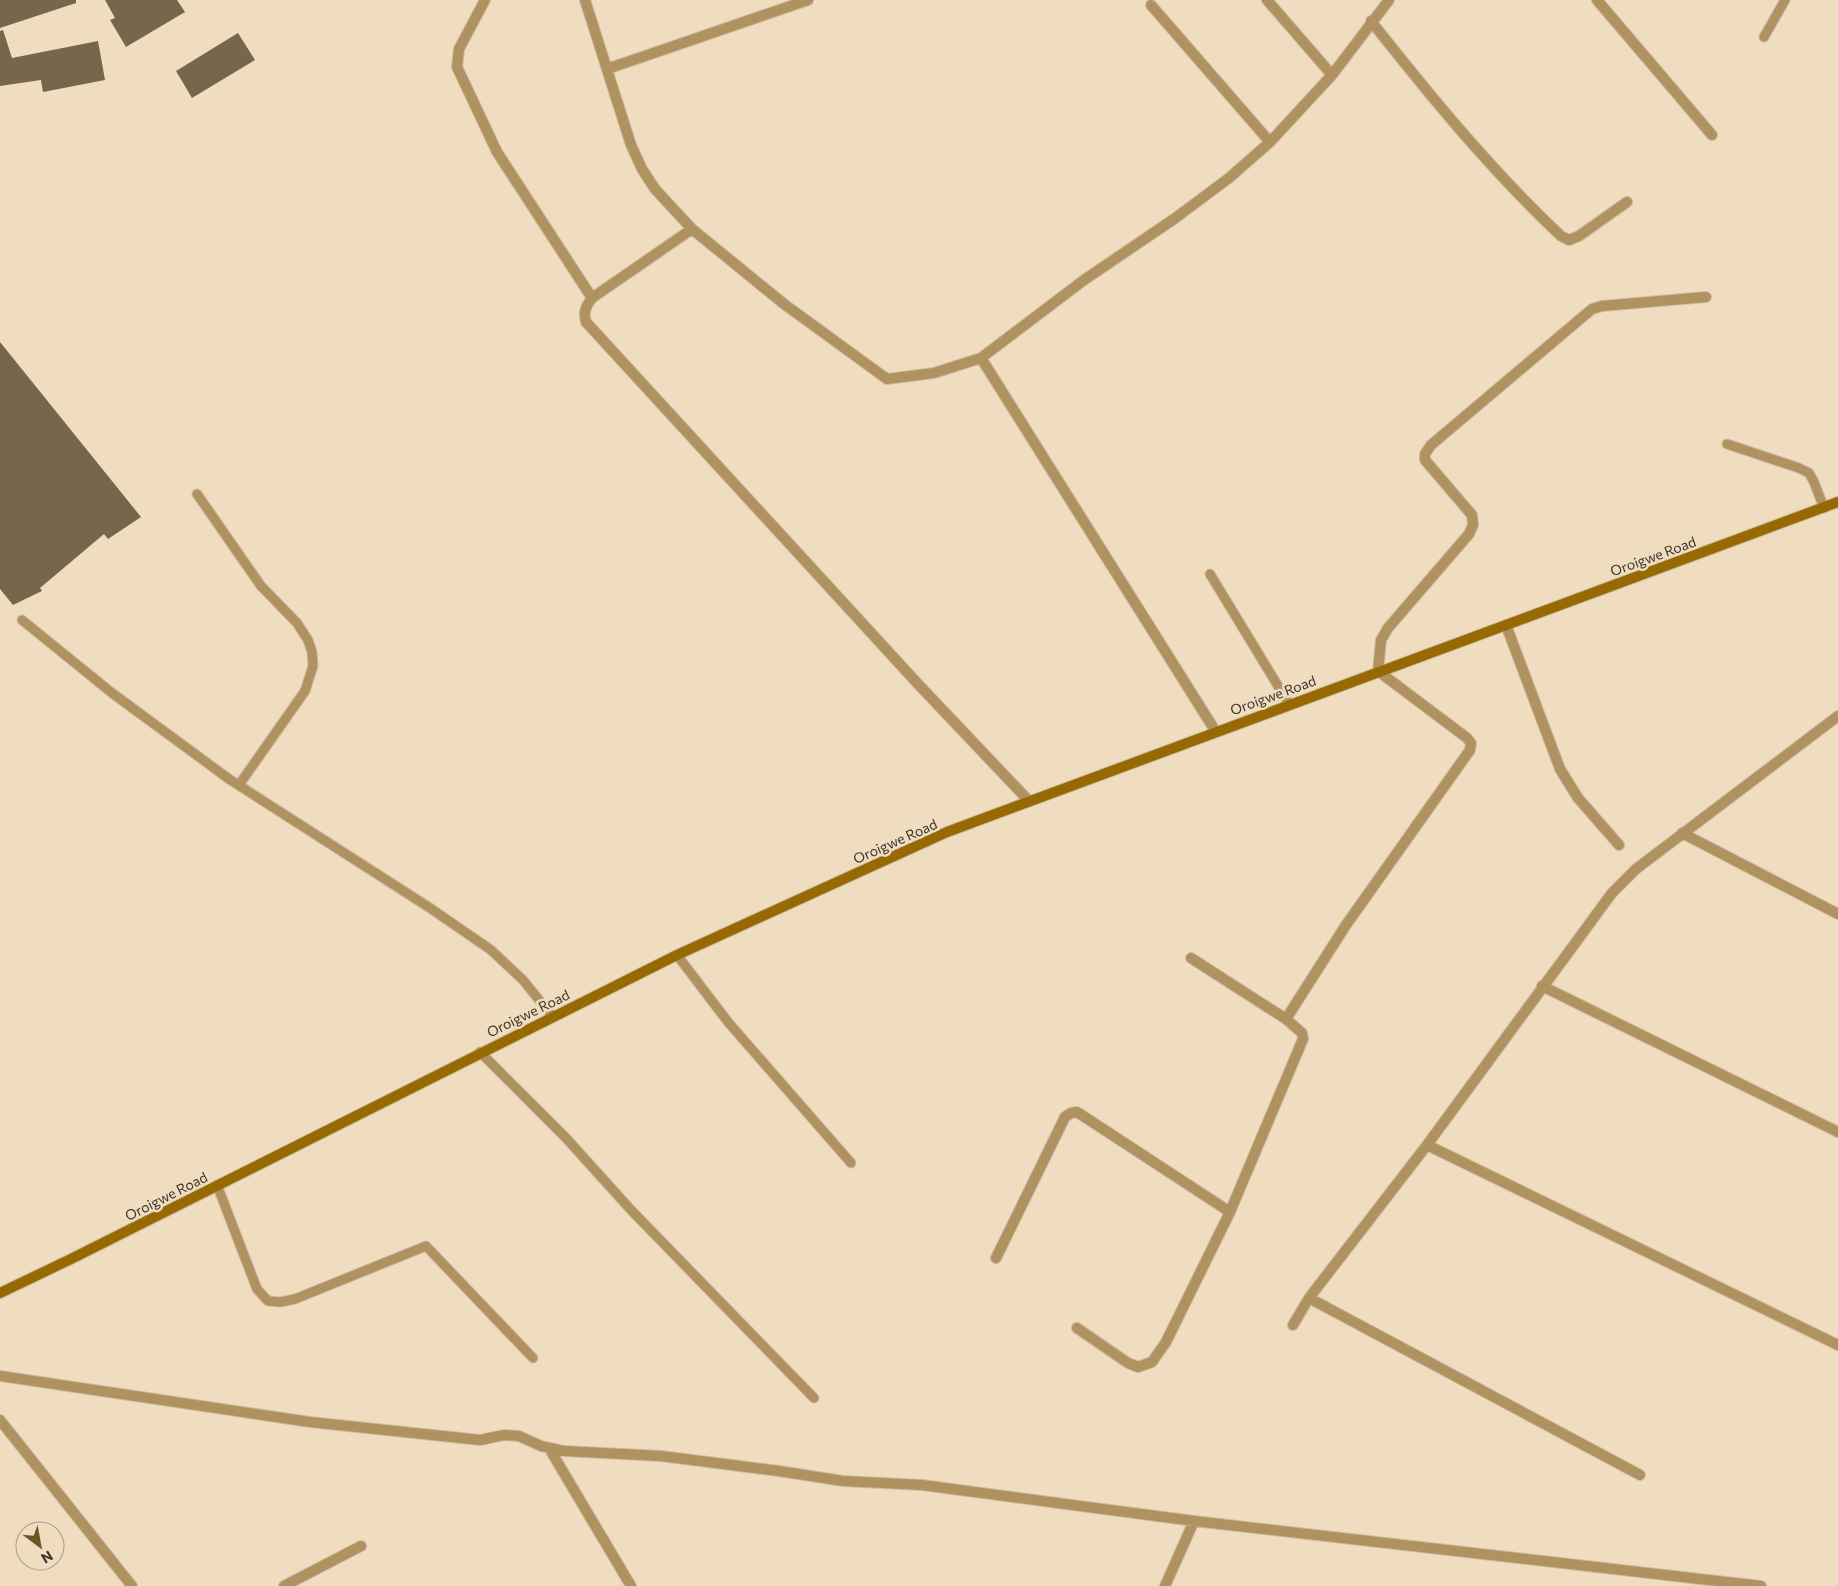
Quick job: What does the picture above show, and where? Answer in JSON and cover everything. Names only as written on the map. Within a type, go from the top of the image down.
[{"type":"street","points":[[486,0],[459,49],[457,67],[497,152],[592,298]]},
{"type":"street","points":[[585,0],[631,145],[642,169],[671,209],[692,229],[784,304],[887,379],[934,373],[981,358],[1084,280],[1174,219],[1229,178],[1270,142],[1332,75],[1371,21],[1389,0]]},
{"type":"street","points":[[607,69],[808,0]]},
{"type":"street","points":[[1266,0],[1332,75]]},
{"type":"street","points":[[1597,0],[1712,135]]},
{"type":"street","points":[[1151,6],[1270,142]]},
{"type":"street","points":[[1371,21],[1441,110],[1504,181],[1561,236],[1569,240],[1579,236],[1627,202]]},
{"type":"street","points":[[692,229],[592,298],[586,305],[584,314],[586,322],[1029,801]]},
{"type":"street","points":[[1286,1019],[1346,925],[1470,750],[1470,743],[1467,738],[1378,671],[1381,640],[1388,628],[1469,534],[1473,525],[1472,515],[1425,460],[1425,454],[1431,445],[1592,309],[1602,306],[1706,297]]},
{"type":"street","points":[[981,358],[1216,732]]},
{"type":"street","name":"Oroigwe Road","points":[[0,1293],[71,1260],[480,1052],[677,955],[947,832],[1838,502]]},
{"type":"street","points":[[1506,625],[1560,769],[1578,798],[1619,845]]},
{"type":"street","points":[[1293,1325],[1309,1298],[1427,1145],[1612,893],[1636,869],[1838,716]]},
{"type":"street","points":[[1682,834],[1838,914]]},
{"type":"street","points":[[1076,1328],[1138,1367],[1152,1362],[1166,1342],[1230,1212],[1303,1039],[1302,1032],[1286,1019],[1191,958]]},
{"type":"street","points":[[1542,986],[1838,1132]]},
{"type":"street","points":[[996,1258],[1065,1117],[1071,1112],[1077,1112],[1230,1212]]},
{"type":"street","points":[[1427,1145],[1838,1345]]},
{"type":"street","points":[[1309,1298],[1640,1475]]},
{"type":"street","points":[[0,1376],[320,1423],[480,1440],[504,1435],[519,1436],[549,1448],[564,1451],[661,1456],[843,1481],[922,1485],[1194,1521],[1760,1586]]},
{"type":"street","points":[[0,1420],[132,1586]]},
{"type":"street","points":[[549,1448],[631,1586]]},
{"type":"street","points":[[1165,1586],[1194,1521]]},
{"type":"street","points":[[284,1586],[361,1546]]},
{"type":"lane","points":[[1764,37],[1785,0]]},
{"type":"lane","points":[[1727,444],[1799,468],[1808,473],[1824,508]]},
{"type":"lane","points":[[197,494],[261,586],[298,623],[308,640],[312,652],[313,666],[304,691],[239,785]]},
{"type":"lane","points":[[1210,574],[1289,704]]},
{"type":"lane","points":[[22,620],[112,693],[239,785],[430,908],[491,950],[523,980],[552,1016]]},
{"type":"lane","points":[[677,955],[728,1022],[850,1162]]},
{"type":"lane","points":[[480,1052],[566,1138],[631,1210],[814,1398]]},
{"type":"lane","points":[[217,1185],[257,1289],[268,1301],[280,1302],[295,1299],[426,1246],[533,1358]]},
{"type":"building","points":[[0,0],[76,0],[76,3],[0,28]]},
{"type":"building","points":[[105,0],[177,0],[185,12],[126,47],[110,20],[115,18]]},
{"type":"building","points":[[3,30],[12,58],[98,41],[105,80],[43,92],[41,80],[0,86],[0,31]]},
{"type":"building","points":[[238,33],[255,60],[192,98],[176,71]]},
{"type":"building","points":[[0,342],[141,517],[108,539],[104,534],[40,588],[42,591],[13,605],[0,589]]}]
